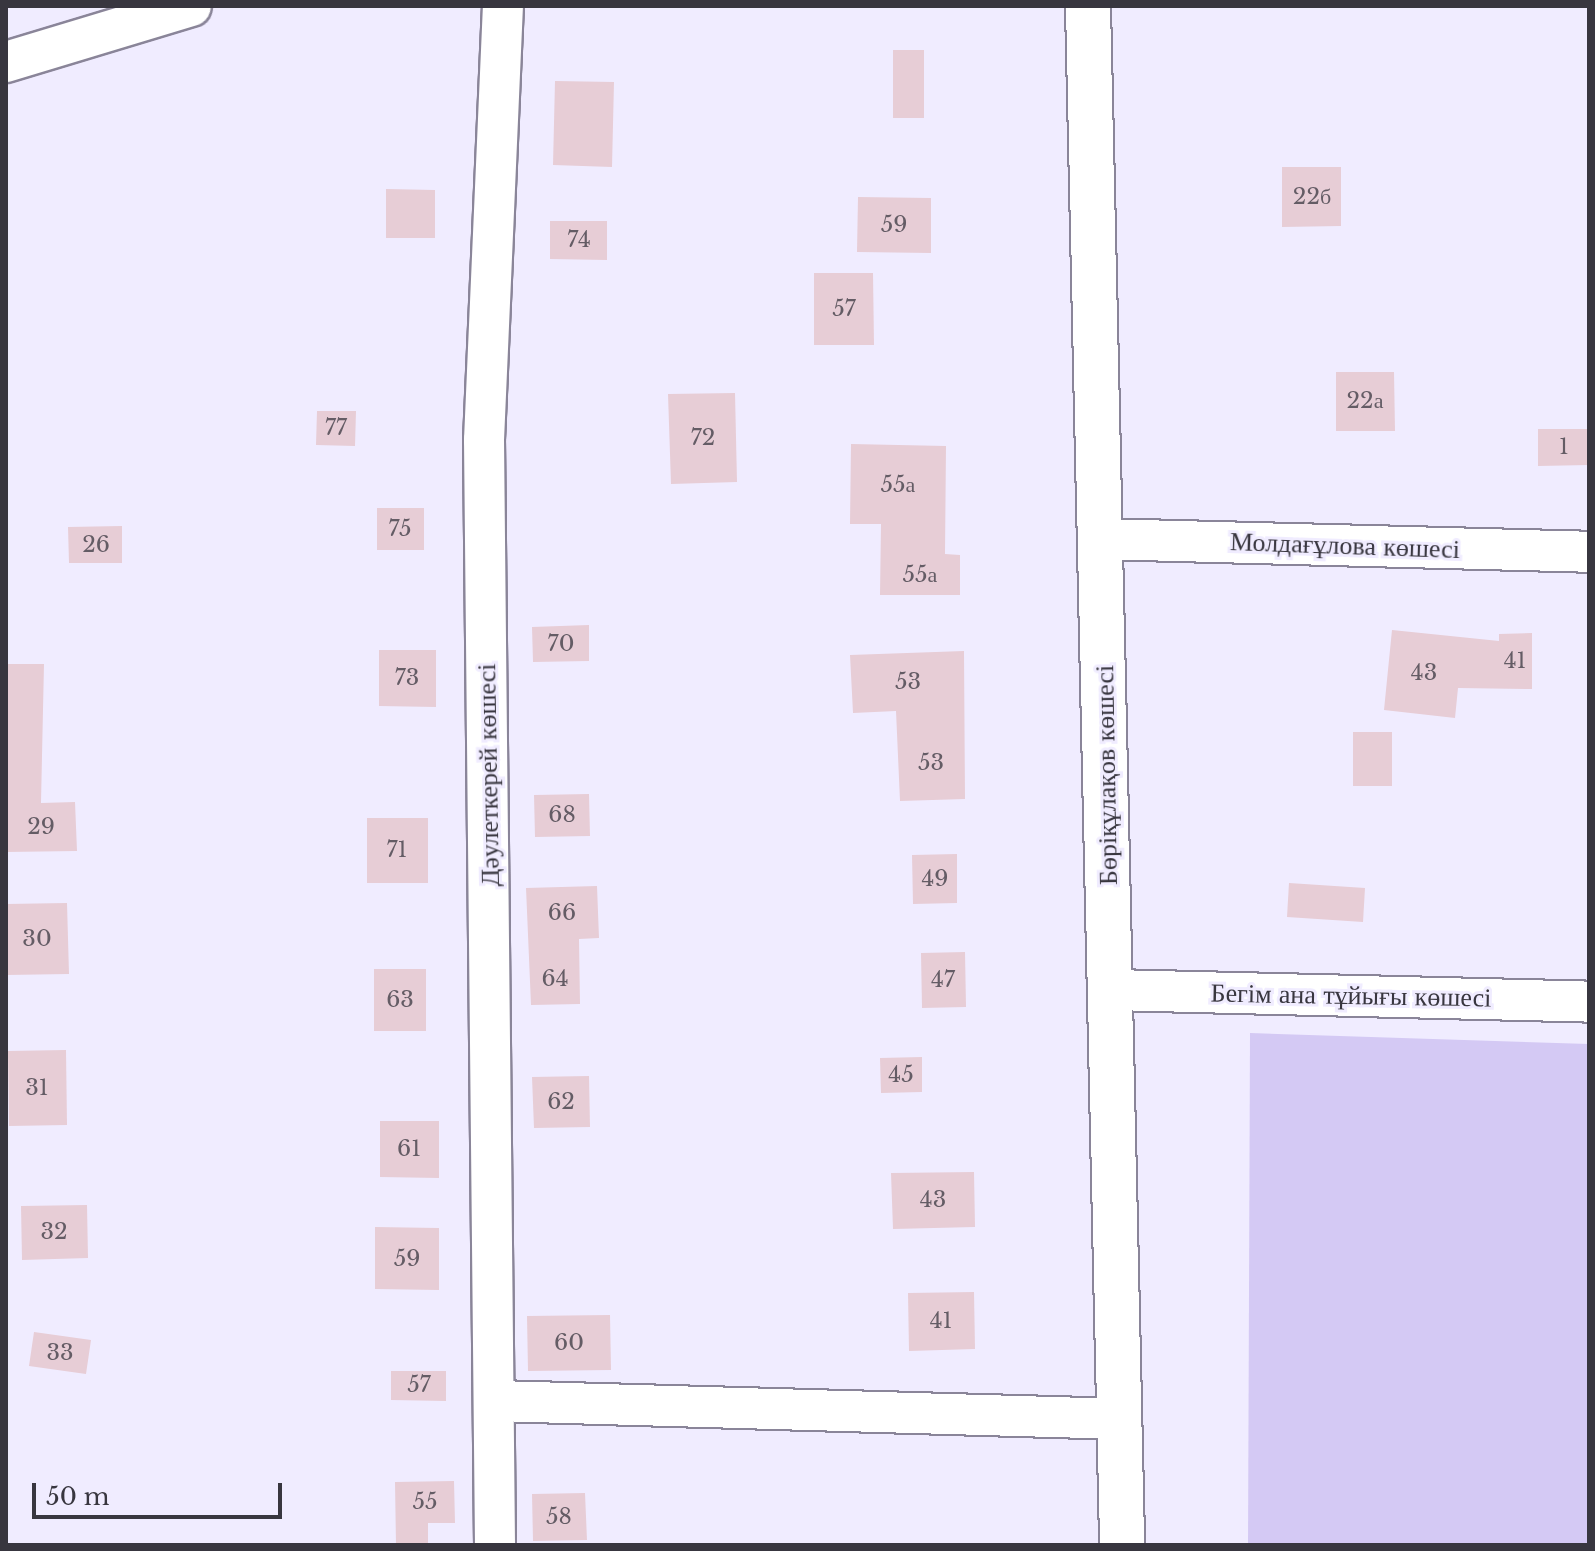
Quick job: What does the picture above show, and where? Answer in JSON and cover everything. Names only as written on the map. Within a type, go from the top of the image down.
[{"type":"street","points":[[6,62],[191,6]]},
{"type":"street","name":"Дәулеткерей көшесі","points":[[495,1545],[497,1401],[484,440],[503,6]]},
{"type":"street","name":"Бөріқұлақов көшесі","points":[[1088,6],[1113,990],[1122,1545]]},
{"type":"street","name":"Молдағұлова көшесі","points":[[1101,539],[1589,552]]},
{"type":"street","name":"Бегім ана тұйығы көшесі","points":[[1113,990],[1589,1002]]},
{"type":"street","points":[[497,1401],[1120,1419]]},
{"type":"shaded area","points":[[1250,1033],[1589,1044],[1589,1545],[1248,1545]]},
{"type":"building","points":[[893,50],[924,50],[924,118],[893,118]]},
{"type":"building","points":[[555,81],[614,82],[612,167],[553,165]]},
{"type":"building","points":[[1282,167],[1341,167],[1341,226],[1282,227]]},
{"type":"building","points":[[386,189],[435,190],[435,238],[386,238]]},
{"type":"building","points":[[858,197],[931,198],[931,253],[857,252]]},
{"type":"building","points":[[550,221],[607,221],[607,260],[550,259]]},
{"type":"building","points":[[814,273],[873,273],[874,345],[814,345]]},
{"type":"building","points":[[1336,372],[1394,372],[1395,431],[1336,431]]},
{"type":"building","points":[[735,393],[737,482],[671,484],[668,394]]},
{"type":"building","points":[[317,411],[356,411],[355,446],[316,445]]},
{"type":"building","points":[[1538,429],[1589,429],[1589,465],[1538,466]]},
{"type":"building","points":[[851,444],[946,446],[945,554],[960,555],[960,595],[880,595],[881,524],[850,524]]},
{"type":"building","points":[[377,508],[424,508],[424,550],[377,550]]},
{"type":"building","points":[[122,526],[122,563],[69,563],[68,527]]},
{"type":"building","points":[[589,625],[589,661],[533,662],[532,627]]},
{"type":"building","points":[[1392,630],[1499,641],[1499,634],[1532,633],[1532,689],[1458,688],[1455,718],[1384,710]]},
{"type":"building","points":[[379,650],[436,650],[436,707],[379,706]]},
{"type":"building","points":[[964,651],[965,799],[900,801],[896,711],[853,713],[850,655]]},
{"type":"building","points":[[6,664],[44,664],[41,803],[75,802],[77,851],[6,852]]},
{"type":"building","points":[[1353,732],[1392,732],[1392,786],[1353,786]]},
{"type":"building","points":[[589,794],[590,836],[535,837],[534,795]]},
{"type":"building","points":[[367,818],[428,818],[428,883],[367,883]]},
{"type":"building","points":[[957,854],[957,903],[913,904],[912,855]]},
{"type":"building","points":[[1289,883],[1365,888],[1363,922],[1287,917]]},
{"type":"building","points":[[597,886],[599,938],[579,939],[580,1004],[531,1005],[526,888]]},
{"type":"building","points":[[67,903],[69,974],[6,975],[6,904]]},
{"type":"building","points":[[965,952],[966,1007],[922,1008],[921,953]]},
{"type":"building","points":[[374,969],[426,969],[426,1031],[374,1031]]},
{"type":"building","points":[[66,1050],[67,1125],[9,1126],[8,1051]]},
{"type":"building","points":[[922,1057],[922,1092],[881,1093],[880,1058]]},
{"type":"building","points":[[589,1076],[590,1127],[534,1128],[532,1077]]},
{"type":"building","points":[[380,1121],[439,1121],[439,1178],[380,1177]]},
{"type":"building","points":[[974,1172],[975,1227],[893,1229],[891,1173]]},
{"type":"building","points":[[87,1205],[88,1258],[22,1260],[21,1206]]},
{"type":"building","points":[[375,1227],[439,1228],[439,1290],[375,1289]]},
{"type":"building","points":[[974,1292],[975,1349],[909,1351],[908,1293]]},
{"type":"building","points":[[610,1315],[611,1370],[528,1371],[527,1316]]},
{"type":"building","points":[[34,1332],[91,1340],[86,1374],[29,1366]]},
{"type":"building","points":[[391,1371],[446,1371],[446,1401],[391,1400]]},
{"type":"building","points":[[454,1481],[455,1523],[428,1523],[428,1545],[396,1545],[395,1482]]},
{"type":"building","points":[[585,1493],[587,1540],[533,1541],[532,1494]]}]
